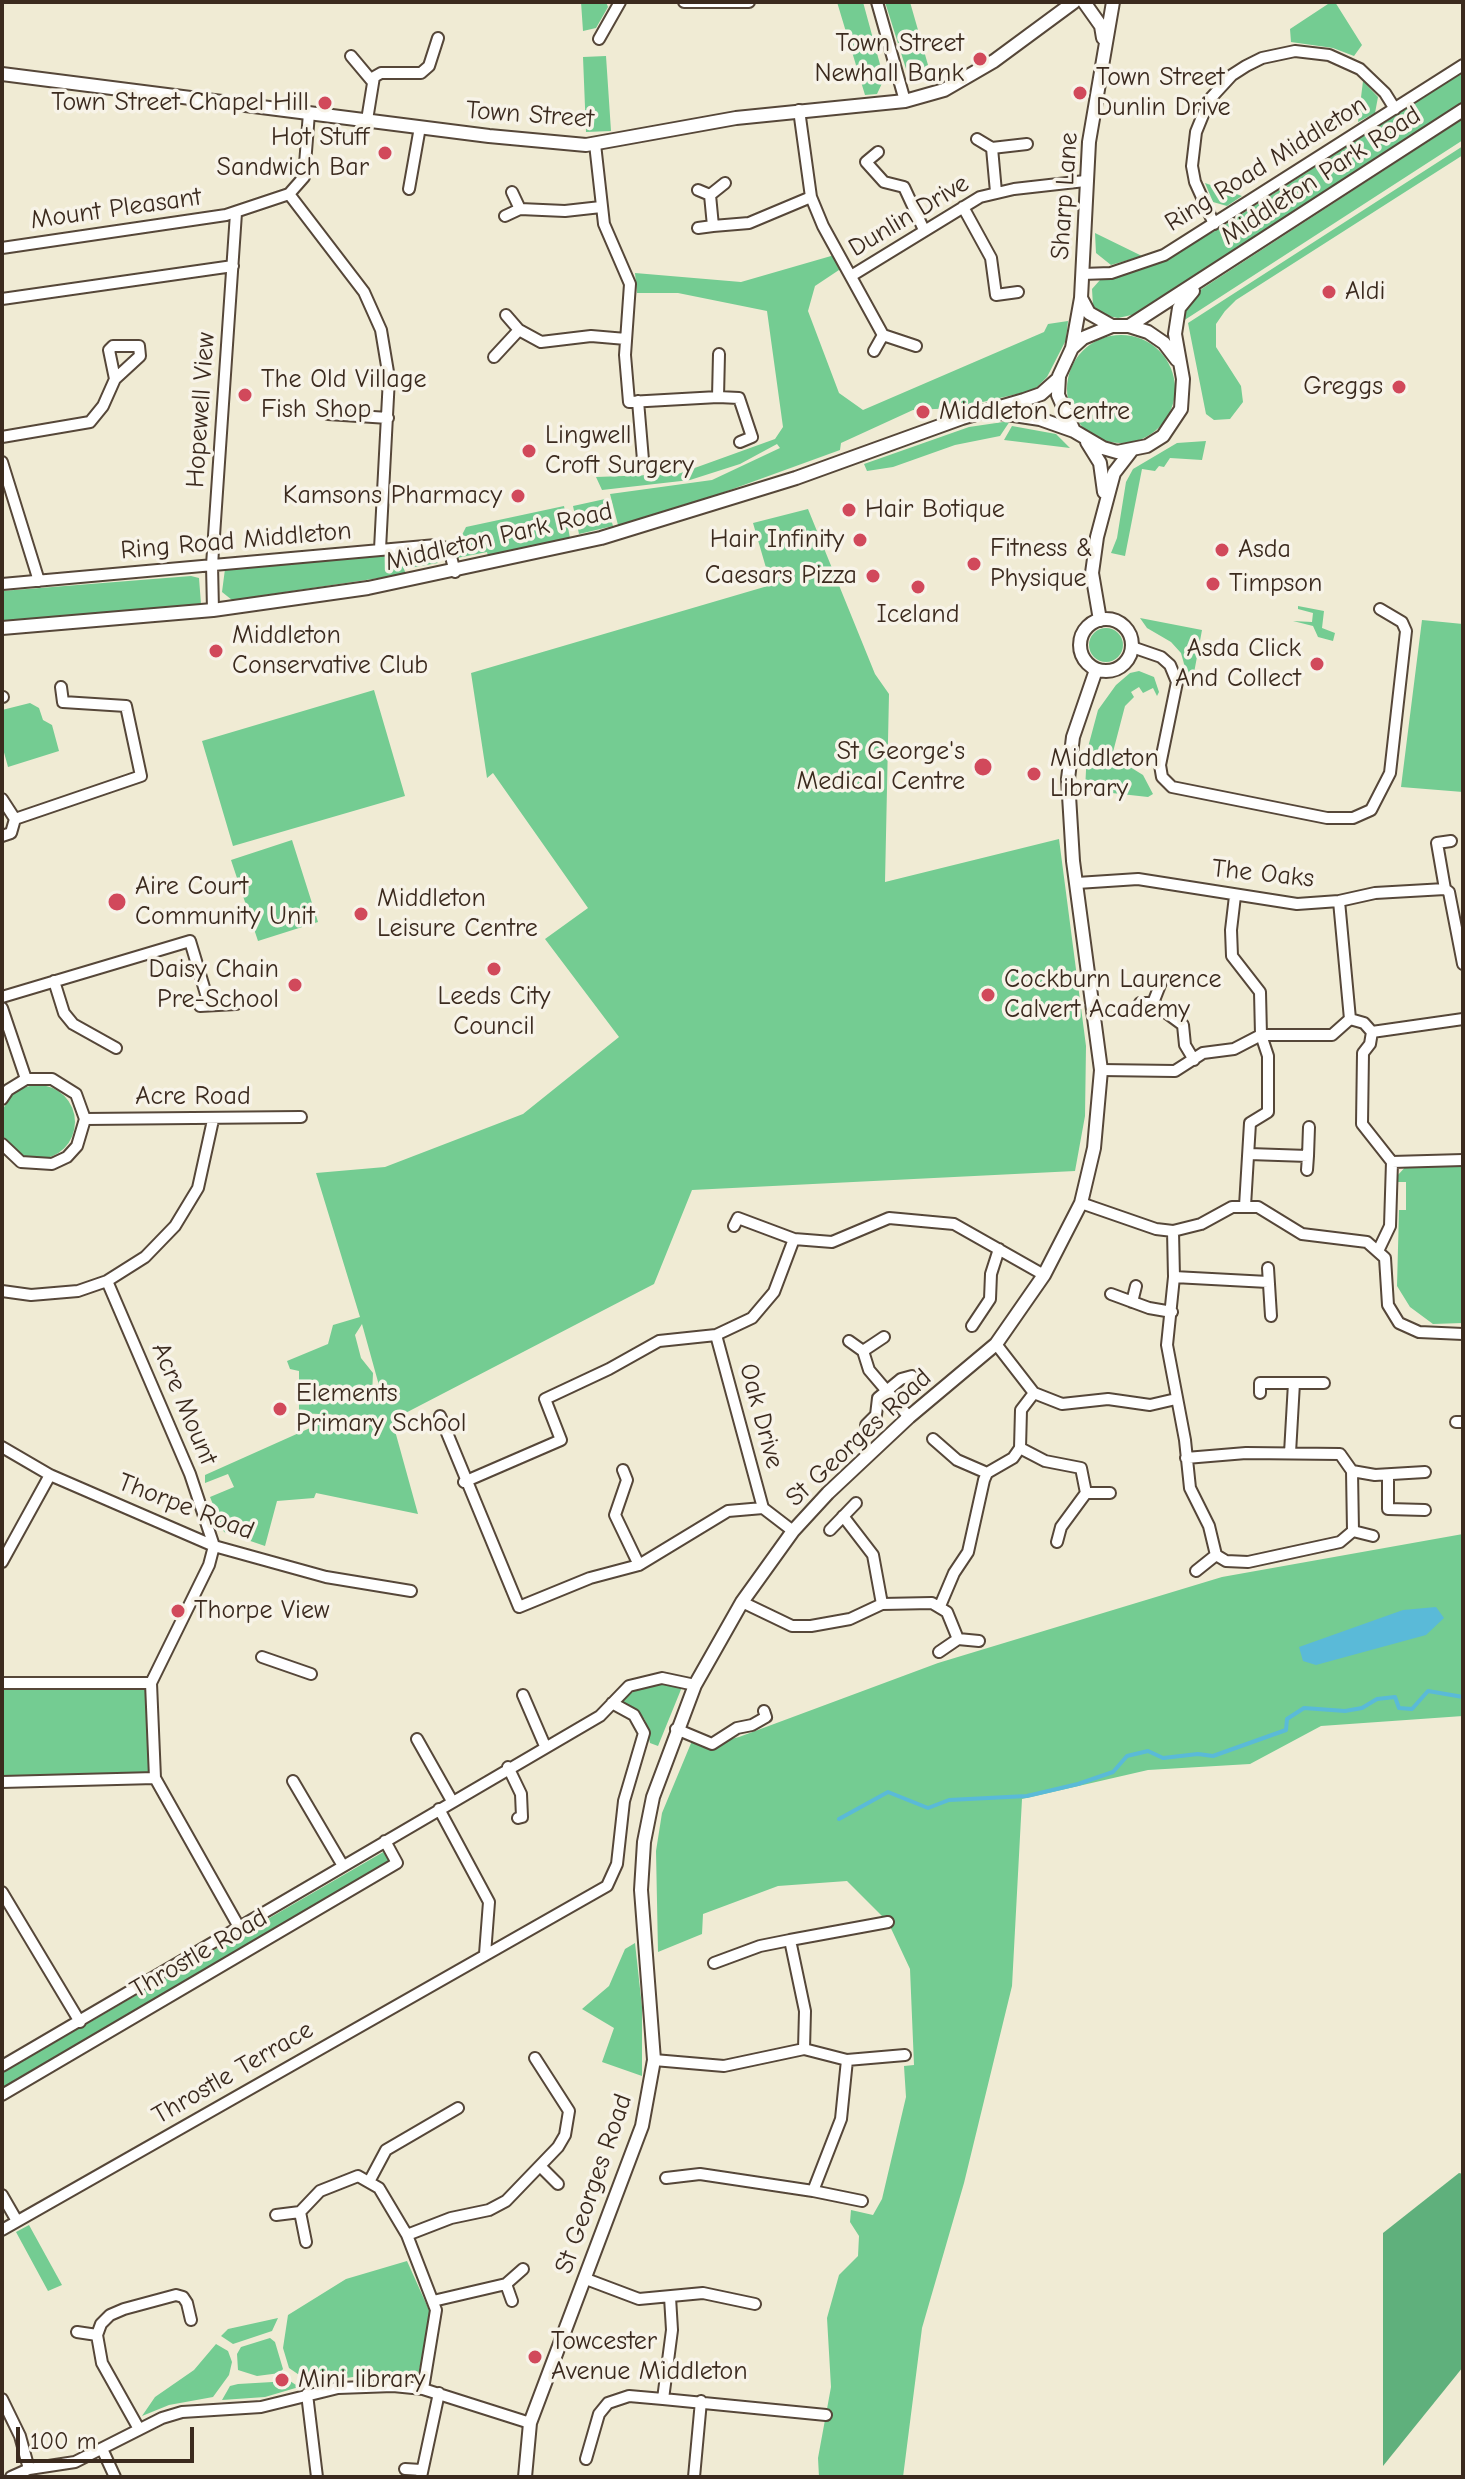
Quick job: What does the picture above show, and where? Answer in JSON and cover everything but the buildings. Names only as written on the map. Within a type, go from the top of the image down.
[{"type":"street","points":[[599,39],[620,2]]},
{"type":"street","points":[[684,2],[749,2]]},
{"type":"street","points":[[877,2],[905,101]]},
{"type":"street","name":"Town Street","points":[[2,74],[420,127],[595,144],[736,118],[905,101],[944,90],[994,61],[1074,2]]},
{"type":"street","points":[[1084,2],[1101,26],[1104,41]]},
{"type":"street","points":[[1104,41],[1113,2]]},
{"type":"street","points":[[367,120],[372,81],[381,73],[421,73],[429,66],[438,38]]},
{"type":"street","name":"Sharp Lane","points":[[1072,348],[1081,298],[1085,181],[1104,41]]},
{"type":"street","points":[[1214,224],[1195,182],[1192,166],[1196,132],[1209,100],[1232,75],[1246,66],[1262,58],[1295,51],[1329,55],[1360,69],[1385,93],[1395,109]]},
{"type":"street","points":[[351,56],[372,81]]},
{"type":"street","name":"Ring Road Middleton","points":[[1082,274],[1135,267],[1164,255],[1463,65]]},
{"type":"street","points":[[799,110],[811,197],[823,226],[883,335],[916,346]]},
{"type":"street","name":"Middleton Park Road","points":[[1129,326],[1463,110]]},
{"type":"street","points":[[309,113],[304,177],[289,194],[364,292],[381,330],[389,378],[380,549]]},
{"type":"street","points":[[409,189],[420,127]]},
{"type":"street","points":[[977,139],[992,148],[1027,144]]},
{"type":"street","points":[[595,144],[601,207],[608,236],[621,257],[630,284],[626,339],[629,402],[739,398],[752,437],[740,442]]},
{"type":"street","points":[[992,148],[996,192]]},
{"type":"street","points":[[878,152],[866,162],[884,182],[904,187],[924,230]]},
{"type":"street","name":"Dunlin Drive","points":[[851,276],[963,207],[996,192],[1085,181]]},
{"type":"street","points":[[710,195],[725,183]]},
{"type":"street","points":[[698,190],[710,195]]},
{"type":"street","points":[[512,192],[520,209]]},
{"type":"street","name":"Mount Pleasant","points":[[2,248],[236,213],[289,194]]},
{"type":"street","points":[[710,195],[713,226]]},
{"type":"street","points":[[698,228],[749,223],[811,197]]},
{"type":"street","points":[[505,216],[520,209],[565,211],[601,207]]},
{"type":"street","points":[[963,207],[991,258],[996,295],[1018,292]]},
{"type":"street","name":"Hopewell View","points":[[213,610],[212,565],[236,213]]},
{"type":"street","points":[[2,299],[233,266]]},
{"type":"street","name":"Middleton Park Road","points":[[1059,378],[1058,395],[1063,414],[1074,431],[1087,442],[1117,452],[1131,451],[1163,436],[1174,422],[1184,394],[1175,334],[1179,308],[1203,280]]},
{"type":"street","name":"Sharp Lane","points":[[1081,298],[1089,313],[1112,326]]},
{"type":"street","points":[[506,315],[519,330],[541,342],[591,336],[626,339]]},
{"type":"street","points":[[1059,378],[1072,348],[1096,331],[1112,326],[1129,326],[1148,332],[1164,343],[1177,360]]},
{"type":"street","points":[[494,357],[519,330]]},
{"type":"street","points":[[874,351],[883,335]]},
{"type":"street","points":[[718,397],[719,354]]},
{"type":"street","name":"Middleton Park Road","points":[[2,628],[213,610],[455,572],[676,516],[1041,394],[1059,378]]},
{"type":"street","points":[[2,437],[71,428],[90,422],[103,406],[115,379]]},
{"type":"street","points":[[638,401],[643,460]]},
{"type":"street","name":"Middleton Park Road","points":[[989,411],[1040,419],[1074,431]]},
{"type":"street","points":[[328,414],[388,418]]},
{"type":"street","points":[[1087,442],[1100,463],[1105,495]]},
{"type":"street","points":[[1100,620],[1092,573],[1105,495],[1114,473],[1131,451]]},
{"type":"street","points":[[2,462],[39,581]]},
{"type":"street","name":"Ring Road Middleton","points":[[2,584],[436,545],[449,549],[455,572]]},
{"type":"street","points":[[1132,647],[1161,657],[1170,665],[1177,682],[1160,765],[1162,777],[1172,787],[1327,818],[1353,818],[1371,810],[1384,791],[1390,773],[1406,631],[1402,622],[1380,609]]},
{"type":"street","points":[[1100,620],[1122,624],[1131,636],[1130,657],[1120,668],[1106,672],[1096,670],[1083,659],[1079,646],[1086,628],[1100,620]]},
{"type":"street","name":"St Georges Road","points":[[525,2477],[530,2423],[642,2126],[654,2060],[642,1872],[653,1797],[695,1685],[742,1602],[793,1531],[828,1493],[909,1417],[996,1344],[1044,1275],[1081,1203],[1094,1148],[1101,1070],[1077,883],[1068,779],[1073,737],[1096,670]]},
{"type":"street","points":[[15,819],[141,776],[126,706],[63,702],[61,687]]},
{"type":"street","points":[[2,799],[15,819],[11,833],[2,836]]},
{"type":"street","points":[[1451,841],[1433,843],[1463,964]]},
{"type":"street","name":"The Oaks","points":[[1077,883],[1138,879],[1297,904],[1339,901],[1375,893],[1447,891]]},
{"type":"street","points":[[1235,896],[1232,956],[1260,992],[1261,1035],[1268,1056],[1268,1112],[1250,1123],[1245,1206]]},
{"type":"street","points":[[1339,901],[1350,1019]]},
{"type":"street","points":[[2,997],[190,941],[205,1005],[236,1004]]},
{"type":"street","points":[[1153,1003],[1162,980]]},
{"type":"street","points":[[54,981],[64,1013],[73,1024],[116,1048]]},
{"type":"street","points":[[1140,1003],[1153,1003],[1183,1025],[1185,1045],[1194,1060]]},
{"type":"street","points":[[2,1008],[26,1079]]},
{"type":"street","points":[[1101,1070],[1175,1071],[1203,1053],[1234,1049],[1261,1035],[1332,1035],[1350,1019]]},
{"type":"street","points":[[1350,1019],[1364,1023],[1372,1032]]},
{"type":"street","points":[[1372,1032],[1463,1019]]},
{"type":"street","points":[[1372,1032],[1370,1044],[1363,1053],[1362,1124],[1392,1162],[1390,1226],[1379,1249]]},
{"type":"street","points":[[2,1099],[8,1090],[26,1079],[41,1077],[66,1085],[80,1101],[85,1119],[77,1146],[60,1161],[36,1166],[4,1152]]},
{"type":"street","name":"Acre Road","points":[[85,1119],[301,1117]]},
{"type":"street","points":[[2,1291],[54,1294],[107,1281],[145,1257],[188,1207],[204,1167],[213,1120]]},
{"type":"street","points":[[1307,1170],[1309,1127]]},
{"type":"street","points":[[1249,1154],[1308,1156]]},
{"type":"street","points":[[1392,1162],[1463,1160]]},
{"type":"street","points":[[1081,1203],[1156,1229],[1173,1231],[1187,1230],[1232,1207],[1245,1206],[1270,1213],[1302,1234],[1367,1242],[1379,1249],[1385,1258],[1388,1305],[1399,1323],[1419,1332],[1463,1334]]},
{"type":"street","points":[[734,1226],[738,1218],[794,1239],[832,1242],[889,1218],[954,1224],[1044,1275]]},
{"type":"street","points":[[1173,1231],[1174,1277],[1167,1345],[1190,1488],[1209,1526],[1216,1555],[1226,1561],[1248,1562],[1340,1542],[1353,1531]]},
{"type":"street","points":[[464,1482],[561,1440],[545,1399],[659,1341],[716,1335],[752,1318],[774,1292],[794,1239]]},
{"type":"street","points":[[972,1326],[990,1299],[991,1274],[999,1249]]},
{"type":"street","points":[[1268,1268],[1271,1316]]},
{"type":"street","points":[[1174,1277],[1268,1282]]},
{"type":"street","name":"Acre Mount","points":[[107,1281],[190,1474],[214,1546]]},
{"type":"street","points":[[1132,1302],[1136,1286]]},
{"type":"street","points":[[1111,1294],[1172,1312]]},
{"type":"street","name":"Oak Drive","points":[[716,1335],[763,1508]]},
{"type":"street","points":[[863,1351],[884,1337]]},
{"type":"street","points":[[849,1341],[863,1351],[869,1370],[909,1417]]},
{"type":"street","points":[[996,1344],[1034,1393],[1062,1404],[1108,1399],[1150,1405],[1176,1399]]},
{"type":"street","points":[[866,1425],[876,1415],[878,1398],[901,1379],[912,1376]]},
{"type":"street","points":[[1260,1393],[1260,1383],[1324,1383]]},
{"type":"street","points":[[1290,1453],[1294,1383]]},
{"type":"street","points":[[940,1606],[954,1573],[968,1552],[987,1473],[1013,1458],[1020,1448],[1021,1410],[1034,1393]]},
{"type":"street","points":[[440,1416],[464,1482],[519,1607],[590,1578],[639,1565],[728,1511],[763,1508],[793,1531]]},
{"type":"street","points":[[933,1439],[957,1460],[987,1473]]},
{"type":"street","name":"Thorpe Road","points":[[2,1447],[50,1475],[214,1546],[326,1577],[411,1591]]},
{"type":"street","points":[[1020,1448],[1045,1461],[1081,1468],[1086,1493],[1061,1527],[1057,1542]]},
{"type":"street","points":[[1186,1458],[1340,1454],[1352,1471],[1353,1531]]},
{"type":"street","points":[[1352,1471],[1388,1475],[1411,1468],[1425,1472]]},
{"type":"street","points":[[623,1470],[627,1480],[615,1515],[639,1565]]},
{"type":"street","points":[[2,1562],[50,1475]]},
{"type":"street","points":[[1388,1475],[1388,1509],[1425,1510]]},
{"type":"street","points":[[1086,1493],[1110,1493]]},
{"type":"street","points":[[830,1530],[856,1503]]},
{"type":"street","points":[[843,1516],[873,1555],[882,1604]]},
{"type":"street","points":[[1353,1531],[1373,1536]]},
{"type":"street","points":[[214,1546],[209,1565],[151,1683],[155,1778],[239,1927]]},
{"type":"street","points":[[1196,1571],[1216,1555]]},
{"type":"street","points":[[742,1602],[792,1626],[850,1619],[882,1604],[940,1606],[947,1612],[958,1639]]},
{"type":"street","points":[[939,1652],[958,1639],[979,1641]]},
{"type":"street","points":[[262,1657],[311,1674]]},
{"type":"street","name":"Throstle Road","points":[[2,2066],[508,1767],[600,1716],[629,1686],[651,1678],[695,1685]]},
{"type":"street","points":[[2,1683],[151,1683]]},
{"type":"street","points":[[523,1695],[545,1746]]},
{"type":"street","name":"Throstle Terrace","points":[[2,2230],[607,1886],[614,1877],[624,1801],[644,1733],[634,1715],[612,1703]]},
{"type":"street","points":[[676,1729],[712,1744],[737,1728],[752,1725],[769,1714]]},
{"type":"street","points":[[417,1739],[452,1801]]},
{"type":"street","points":[[508,1767],[521,1794],[522,1817],[518,1818]]},
{"type":"street","points":[[2,1782],[155,1778]]},
{"type":"street","points":[[293,1781],[343,1866]]},
{"type":"street","points":[[439,1809],[489,1902],[485,1954]]},
{"type":"street","name":"Throstle Road","points":[[2,2095],[397,1863],[385,1841]]},
{"type":"street","points":[[2,1892],[80,2022]]},
{"type":"street","points":[[714,1963],[760,1946],[888,1922]]},
{"type":"street","points":[[790,1940],[805,2011],[804,2049]]},
{"type":"street","points":[[654,2060],[724,2066],[804,2049],[847,2060],[905,2055]]},
{"type":"street","points":[[407,2235],[451,2218],[489,2210],[506,2201],[541,2167],[565,2135],[569,2111],[535,2058]]},
{"type":"street","points":[[813,2191],[841,2119],[847,2060]]},
{"type":"street","points":[[370,2180],[386,2150],[458,2108]]},
{"type":"street","points":[[541,2167],[558,2184]]},
{"type":"street","points":[[666,2178],[700,2174],[862,2201]]},
{"type":"street","points":[[276,2215],[300,2212],[320,2191],[358,2176],[370,2180],[392,2204],[433,2301],[434,2338],[423,2389]]},
{"type":"street","points":[[2,2195],[17,2221]]},
{"type":"street","points":[[300,2212],[306,2242]]},
{"type":"street","points":[[433,2301],[506,2284],[523,2269]]},
{"type":"street","points":[[586,2279],[639,2299],[703,2293],[755,2304]]},
{"type":"street","points":[[506,2284],[512,2301]]},
{"type":"street","points":[[139,2429],[102,2363],[97,2335],[110,2315],[169,2296],[183,2297],[191,2320]]},
{"type":"street","points":[[663,2399],[672,2330],[670,2297]]},
{"type":"street","points":[[77,2332],[97,2335]]},
{"type":"street","points":[[11,2477],[29,2469],[75,2462],[103,2451],[139,2429],[182,2412],[251,2409],[307,2394],[363,2386],[423,2389],[530,2423]]},
{"type":"street","points":[[405,2469],[421,2473],[439,2393]]},
{"type":"street","points":[[307,2394],[317,2477]]},
{"type":"street","points":[[586,2459],[599,2414],[608,2403],[619,2397],[701,2401],[826,2415]]},
{"type":"street","points":[[2,2399],[17,2427],[29,2469]]},
{"type":"street","points":[[694,2477],[701,2401]]},
{"type":"street","points":[[103,2451],[115,2477]]},
{"type":"green space","points":[[581,2],[606,2],[608,7],[596,28],[583,31]]},
{"type":"green space","points":[[837,2],[863,2],[884,79],[877,94],[865,95]]},
{"type":"green space","points":[[885,2],[910,2],[932,79],[926,82],[907,72]]},
{"type":"green space","points":[[1335,2],[1362,45],[1354,56],[1333,48],[1291,42],[1290,29]]},
{"type":"green space","points":[[606,56],[611,131],[586,132],[583,57]]},
{"type":"green space","points":[[1463,72],[1463,102],[1200,272],[1160,302],[1136,314],[1118,318],[1103,315],[1093,306],[1092,289],[1100,280],[1154,265],[1220,228]]},
{"type":"green space","points":[[1363,81],[1378,97],[1375,113],[1358,122]]},
{"type":"green space","points":[[1463,119],[1463,140],[1183,321],[1181,319],[1195,294],[1203,288]]},
{"type":"green space","points":[[1463,146],[1463,155],[1236,300],[1225,311],[1216,324],[1216,347],[1241,386],[1243,402],[1230,419],[1214,420],[1206,414],[1188,323]]},
{"type":"green space","points":[[1205,183],[1242,196],[1227,206],[1213,202]]},
{"type":"green space","points":[[1095,233],[1142,256],[1111,265],[1096,253]]},
{"type":"green space","points":[[838,254],[845,266],[815,286],[808,311],[839,393],[863,410],[1044,332],[1048,324],[1068,321],[1066,340],[1047,377],[1034,390],[957,408],[913,410],[841,443],[840,450],[719,494],[618,525],[610,494],[712,480],[780,448],[777,444],[740,464],[690,480],[602,490],[596,477],[678,474],[775,439],[783,427],[767,311],[678,293],[637,293],[635,273],[741,282]]},
{"type":"green space","points":[[1121,335],[1142,339],[1159,351],[1171,368],[1175,389],[1171,410],[1159,427],[1142,439],[1121,443],[1100,439],[1083,427],[1071,410],[1067,389],[1071,368],[1083,351],[1100,339]]},
{"type":"green space","points":[[1010,421],[1000,436],[955,445],[893,467],[867,471],[864,464],[969,427]]},
{"type":"green space","points":[[1012,426],[1056,434],[1070,448],[1004,440]]},
{"type":"green space","points":[[1206,441],[1202,460],[1170,458],[1164,467],[1159,466],[1155,471],[1142,469],[1125,556],[1111,553],[1117,538],[1126,482],[1133,469],[1177,443]]},
{"type":"green space","points":[[605,499],[613,526],[579,534],[573,506]]},
{"type":"green space","points":[[564,506],[570,538],[488,556],[487,552],[457,558],[456,547],[466,527]]},
{"type":"green space","points":[[808,509],[875,674],[889,694],[885,882],[1059,839],[1086,1046],[1085,1116],[1075,1171],[692,1190],[654,1284],[392,1420],[418,1514],[316,1493],[314,1498],[277,1501],[265,1546],[224,1532],[210,1497],[234,1487],[228,1474],[205,1483],[205,1475],[319,1424],[322,1429],[341,1420],[339,1415],[299,1413],[299,1371],[290,1369],[287,1361],[328,1344],[333,1325],[360,1317],[316,1173],[385,1167],[523,1114],[619,1037],[545,939],[588,908],[493,773],[487,778],[471,673],[771,585],[753,523]],"holes":[[[362,1324],[380,1389],[372,1396],[373,1373],[361,1358],[355,1335]]]},
{"type":"green space","points":[[426,551],[438,563],[409,568],[402,552]]},
{"type":"green space","points":[[397,552],[406,574],[232,600],[222,592],[225,569]]},
{"type":"green space","points":[[191,576],[199,578],[201,604],[196,607],[2,623],[2,591]]},
{"type":"green space","points":[[1298,606],[1324,611],[1322,628],[1335,633],[1333,641],[1318,637],[1313,626],[1293,621],[1312,622],[1313,613],[1298,609]]},
{"type":"green space","points":[[1140,618],[1202,630],[1191,689],[1181,653],[1171,642],[1147,628]]},
{"type":"green space","points":[[1422,620],[1463,624],[1463,792],[1401,787]]},
{"type":"green space","points":[[1106,628],[1118,633],[1123,645],[1118,657],[1106,662],[1094,657],[1089,645],[1094,633]]},
{"type":"green space","points":[[1139,671],[1154,677],[1159,692],[1157,696],[1153,688],[1143,693],[1139,687],[1131,692],[1134,697],[1125,706],[1113,752],[1117,759],[1143,775],[1153,794],[1148,797],[1085,790],[1087,751],[1098,710],[1116,685],[1130,673]]},
{"type":"green space","points":[[374,690],[405,796],[233,846],[202,741]]},
{"type":"green space","points":[[30,703],[39,708],[43,720],[52,725],[59,751],[8,767],[2,745],[2,710]]},
{"type":"green space","points":[[292,840],[318,922],[258,941],[231,860]]},
{"type":"green space","points":[[31,1085],[45,1085],[59,1091],[69,1101],[75,1122],[69,1143],[59,1153],[45,1159],[31,1159],[17,1153],[7,1143],[1,1129],[1,1115],[7,1101],[17,1091]]},
{"type":"green space","points":[[1409,1163],[1463,1164],[1463,1323],[1433,1324],[1410,1307],[1397,1286],[1399,1210],[1406,1210],[1406,1182],[1397,1182],[1397,1176]]},
{"type":"green space","points":[[1463,1534],[1463,1716],[1321,1726],[1250,1764],[1148,1770],[1022,1799],[1012,1986],[964,2183],[922,2328],[903,2477],[819,2477],[818,2458],[831,2387],[827,2318],[839,2275],[858,2256],[859,2236],[850,2222],[851,2210],[873,2215],[882,2199],[906,2097],[904,2066],[914,2065],[910,1969],[888,1922],[847,1881],[778,1886],[703,1914],[702,1934],[658,1952],[656,1851],[662,1813],[694,1736],[712,1744],[739,1737],[938,1663],[1222,1577]]},
{"type":"green space","points":[[2,1683],[151,1683],[155,1778],[2,1782]]},
{"type":"green space","points":[[661,1683],[682,1687],[658,1746],[650,1743],[645,1720],[639,1712],[621,1702],[635,1690]]},
{"type":"green space","points":[[385,1851],[389,1857],[386,1866],[2,2089],[2,2073]]},
{"type":"green space","points":[[635,1943],[642,2007],[642,2076],[602,2062],[614,2028],[582,2009],[609,1986],[625,1949]]},
{"type":"green space","points":[[1459,2173],[1463,2174],[1463,2367],[1383,2466],[1383,2233]]},
{"type":"green space","points":[[29,2225],[62,2285],[48,2291],[16,2232]]},
{"type":"green space","points":[[407,2261],[429,2310],[430,2328],[418,2374],[407,2379],[360,2376],[311,2383],[289,2368],[283,2348],[288,2315],[346,2279]]},
{"type":"green space","points":[[278,2318],[272,2331],[233,2344],[221,2336],[228,2329]]},
{"type":"green space","points":[[270,2338],[275,2342],[283,2369],[280,2373],[257,2376],[238,2370],[237,2354],[241,2347]]},
{"type":"green space","points":[[216,2344],[228,2351],[232,2362],[229,2375],[213,2397],[169,2405],[142,2416],[155,2397],[194,2370]]},
{"type":"green space","points":[[290,2381],[299,2387],[265,2397],[222,2400],[230,2386]]},
{"type":"water","points":[[1436,1607],[1444,1618],[1426,1635],[1316,1665],[1303,1661],[1299,1647],[1403,1610]]},
{"type":"waterway","points":[[839,1819],[888,1792],[928,1808],[949,1800],[1027,1796],[1078,1784],[1113,1772],[1127,1756],[1148,1751],[1163,1758],[1198,1754],[1213,1756],[1286,1730],[1287,1719],[1304,1708],[1345,1711],[1362,1708],[1377,1699],[1395,1697],[1399,1708],[1412,1709],[1428,1691],[1463,1697]]},
{"type":"place","name":"Town Street Newhall Bank","points":[[980,59]]},
{"type":"place","name":"Town Street Dunlin Drive","points":[[1080,93]]},
{"type":"place","name":"Town Street Chapel Hill","points":[[325,103]]},
{"type":"place","name":"Hot Stuff Sandwich Bar","points":[[385,153]]},
{"type":"place","name":"Aldi","points":[[1329,292]]},
{"type":"place","name":"Greggs","points":[[1399,387]]},
{"type":"place","name":"The Old Village Fish Shop","points":[[245,395]]},
{"type":"place","name":"Middleton Centre","points":[[923,412]]},
{"type":"place","name":"Lingwell Croft Surgery","points":[[529,451]]},
{"type":"place","name":"Kamsons Pharmacy","points":[[518,496]]},
{"type":"place","name":"Hair Botique","points":[[849,510]]},
{"type":"place","name":"Hair Infinity","points":[[860,540]]},
{"type":"place","name":"Asda","points":[[1222,550]]},
{"type":"place","name":"Fitness & Physique","points":[[974,564]]},
{"type":"place","name":"Caesars Pizza","points":[[873,576]]},
{"type":"place","name":"Timpson","points":[[1213,584]]},
{"type":"place","name":"Iceland","points":[[918,587]]},
{"type":"place","name":"Middleton Conservative Club","points":[[216,651]]},
{"type":"place","name":"Asda Click And Collect","points":[[1317,664]]},
{"type":"place","name":"St George's Medical Centre","points":[[983,767]]},
{"type":"place","name":"Middleton Library","points":[[1034,774]]},
{"type":"place","name":"Aire Court Community Unit","points":[[117,902]]},
{"type":"place","name":"Middleton Leisure Centre","points":[[361,914]]},
{"type":"place","name":"Leeds City Council","points":[[494,969]]},
{"type":"place","name":"Daisy Chain Pre-School","points":[[295,985]]},
{"type":"place","name":"Cockburn Laurence Calvert Academy","points":[[988,995]]},
{"type":"place","name":"Elements Primary School","points":[[280,1409]]},
{"type":"place","name":"Thorpe View","points":[[178,1611]]},
{"type":"place","name":"Towcester Avenue Middleton","points":[[535,2357]]},
{"type":"place","name":"Mini library","points":[[282,2380]]}]
